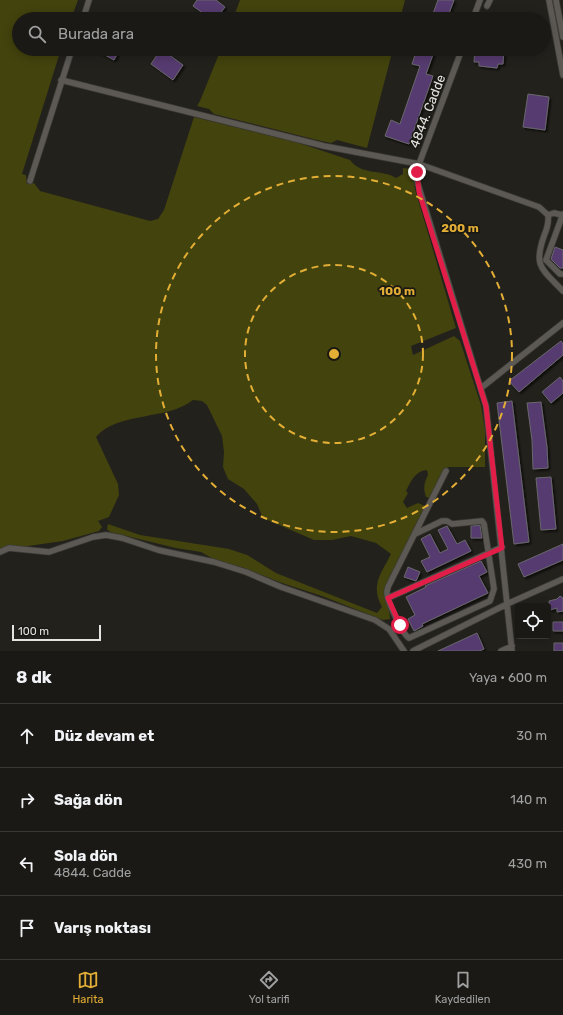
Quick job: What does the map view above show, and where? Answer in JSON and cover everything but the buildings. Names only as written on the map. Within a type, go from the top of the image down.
[{"type":"street","points":[[86,12],[90,0]]},
{"type":"street","points":[[476,12],[480,0]]},
{"type":"street","points":[[549,0],[563,75]]},
{"type":"street","points":[[556,0],[563,37]]},
{"type":"street","points":[[30,181],[70,56]]},
{"type":"street","name":"4844. Cadde","points":[[459,56],[417,172],[419,192],[486,406],[512,649]]},
{"type":"street","points":[[61,80],[324,146],[419,164],[539,207],[548,215],[548,226],[539,249],[539,263],[542,269],[563,291]]},
{"type":"street","points":[[548,215],[554,213],[563,214],[546,260],[560,274],[563,274]]},
{"type":"street","points":[[481,388],[563,324]]},
{"type":"street","points":[[415,534],[442,521],[447,521],[452,524],[482,521],[484,524],[494,590],[490,601],[412,638],[406,637],[388,598],[387,591],[389,585],[446,471]]},
{"type":"street","points":[[0,552],[10,548],[49,552],[93,537],[106,535],[122,538],[158,550],[214,562],[246,572],[281,587],[375,620],[389,629],[404,651]]},
{"type":"street","points":[[388,598],[502,548]]},
{"type":"street","points":[[413,651],[507,604],[563,579]]},
{"type":"street","points":[[501,651],[512,649]]},
{"type":"shaded area","points":[[0,0],[78,0],[74,12],[12,12],[12,56],[59,56],[22,174],[26,175],[27,184],[34,183],[40,191],[150,221],[158,219],[164,210],[194,117],[296,142],[350,160],[360,168],[390,175],[396,178],[403,174],[403,168],[412,169],[415,189],[456,328],[411,346],[413,355],[454,336],[460,341],[481,405],[485,430],[485,467],[449,467],[444,470],[431,498],[426,497],[424,491],[428,475],[427,470],[416,474],[412,480],[406,491],[408,493],[403,502],[407,508],[418,503],[425,506],[385,590],[390,619],[383,620],[244,568],[217,561],[201,552],[176,548],[110,532],[107,529],[108,524],[140,535],[229,549],[247,555],[276,573],[377,613],[382,607],[377,592],[378,580],[391,554],[376,543],[351,536],[332,540],[314,540],[263,518],[257,504],[244,489],[228,479],[223,467],[224,452],[222,436],[207,405],[202,401],[193,400],[182,407],[170,411],[117,423],[105,429],[96,437],[118,484],[119,495],[109,517],[98,521],[102,527],[99,531],[63,541],[0,550]]},
{"type":"shaded area","points":[[240,0],[405,0],[402,12],[236,12]]},
{"type":"shaded area","points":[[218,56],[391,56],[367,148],[337,140],[331,143],[317,140],[214,114],[209,109],[197,106]]},
{"type":"route","points":[[400,625],[388,598],[502,548],[486,406],[419,192],[417,172]]}]
